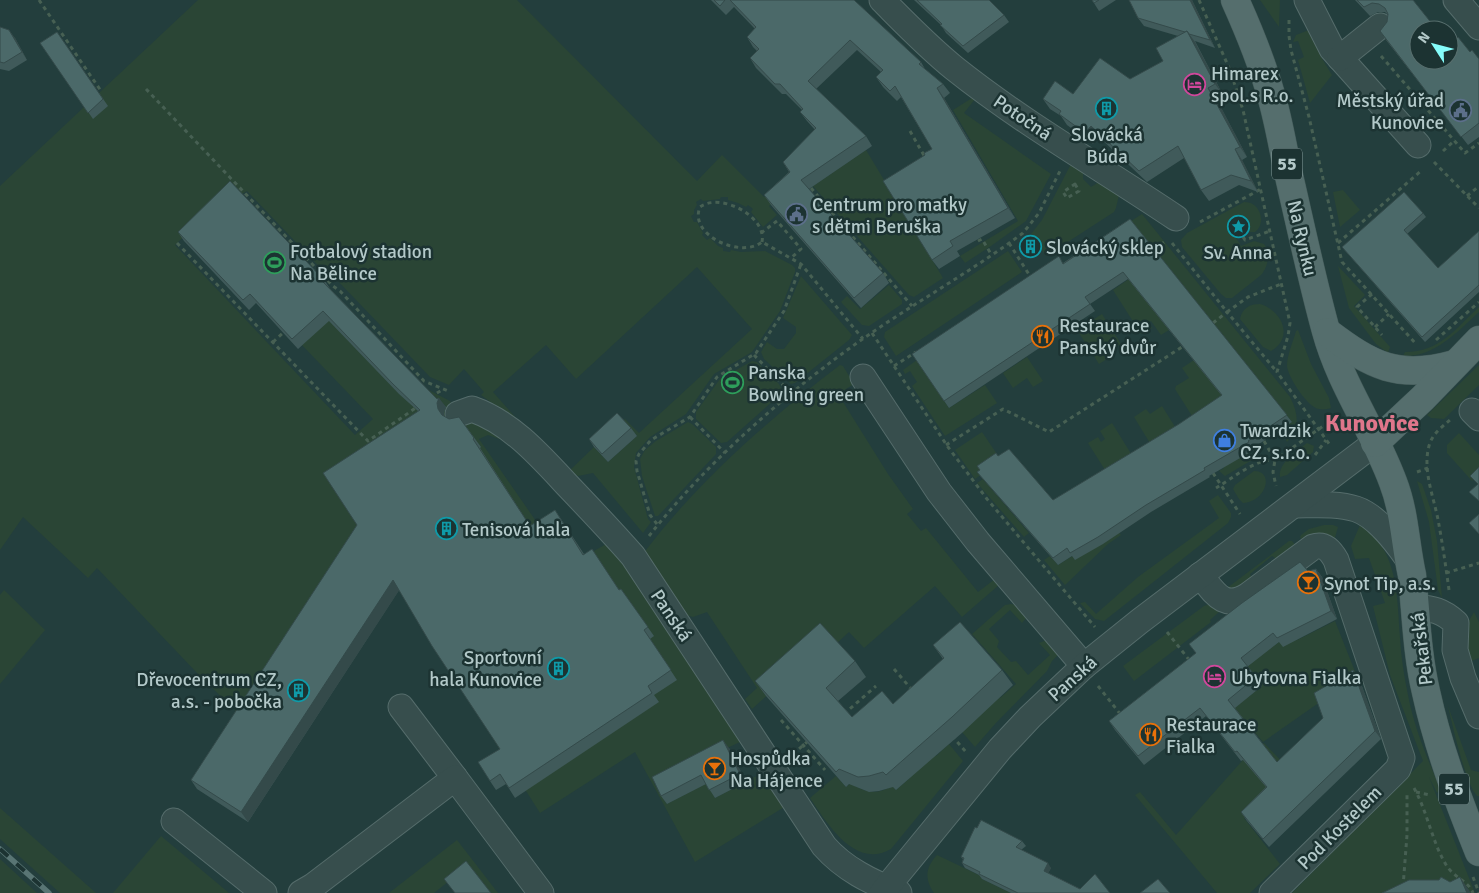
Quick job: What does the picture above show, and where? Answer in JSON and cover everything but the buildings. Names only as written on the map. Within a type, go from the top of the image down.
[{"type":"main road","name":"Na Rynku","points":[[1235,0],[1258,54],[1272,97],[1306,251],[1327,332],[1345,383],[1375,443]]},
{"type":"main road","points":[[1327,332],[1349,349],[1373,363],[1392,369],[1410,372],[1455,364]]},
{"type":"main road","points":[[1375,443],[1424,398],[1479,340]]},
{"type":"main road","name":"Pekařská","points":[[1375,443],[1393,480],[1404,520],[1426,692],[1440,745],[1471,811],[1479,852]]},
{"type":"street","name":"Potočná","points":[[882,0],[938,55],[955,69],[1032,124],[1184,222]]},
{"type":"street","points":[[1436,0],[1450,15],[1459,3],[1479,27]]},
{"type":"street","points":[[1299,6],[1340,58],[1425,153]]},
{"type":"street","points":[[1340,58],[1372,32]]},
{"type":"street","points":[[863,377],[939,492],[978,542],[1084,666]]},
{"type":"street","name":"Panská","points":[[465,412],[494,419],[537,451],[629,551],[824,846],[848,868],[889,891],[1000,750],[1030,717],[1084,666],[1200,575],[1285,497],[1375,443]]},
{"type":"street","points":[[1285,497],[1356,509],[1369,517],[1391,536],[1408,560]]},
{"type":"street","name":"Pod Kostelem","points":[[1200,575],[1219,596],[1228,602],[1236,602],[1248,596],[1313,547],[1319,546],[1329,550],[1336,560],[1402,758],[1398,769],[1272,893]]},
{"type":"street","points":[[1415,607],[1437,610],[1456,622],[1455,650],[1463,678],[1479,716]]},
{"type":"street","points":[[401,707],[542,893]]},
{"type":"street","points":[[301,893],[313,886],[454,778]]},
{"type":"street","points":[[174,821],[264,893]]},
{"type":"path","points":[[40,0],[101,91]]},
{"type":"path","points":[[1199,0],[1230,70],[1243,110],[1270,231],[1290,328],[1277,372]]},
{"type":"path","points":[[1299,6],[1288,36],[1312,126],[1342,262],[1419,348],[1413,348]]},
{"type":"path","points":[[1372,32],[1466,153],[1479,143]]},
{"type":"path","points":[[146,89],[424,381],[460,396],[465,412]]},
{"type":"path","points":[[910,131],[927,161]]},
{"type":"path","points":[[1338,244],[1425,153],[1455,140]]},
{"type":"path","points":[[629,551],[658,524],[726,453],[792,394],[863,339],[1022,233],[1035,219],[1073,150]]},
{"type":"path","points":[[1425,153],[1479,208]]},
{"type":"path","points":[[1075,184],[1079,191],[1067,198],[1063,192],[1075,184]]},
{"type":"path","points":[[1467,196],[1479,186]]},
{"type":"path","points":[[811,188],[912,306]]},
{"type":"path","points":[[1184,222],[1261,189]]},
{"type":"path","points":[[720,202],[732,205],[746,213],[758,225],[762,242],[756,246],[740,248],[719,242],[702,226],[698,210],[702,205],[708,203],[720,202]]},
{"type":"path","points":[[761,233],[777,221],[801,249],[790,258]]},
{"type":"path","points":[[1239,230],[1245,240],[1270,231]]},
{"type":"path","points":[[971,234],[976,242],[982,239],[991,254]]},
{"type":"path","points":[[1154,249],[1169,239],[1277,372],[1330,445]]},
{"type":"path","points":[[762,242],[801,264],[863,339]]},
{"type":"path","points":[[177,243],[368,441],[420,405]]},
{"type":"path","points":[[1009,243],[1030,276]]},
{"type":"path","points":[[658,524],[650,515],[637,471],[637,458],[651,440],[690,417],[714,379],[720,373],[754,355],[784,311],[801,264]]},
{"type":"path","points":[[1213,323],[1248,297],[1281,284]]},
{"type":"path","points":[[328,289],[333,286]]},
{"type":"path","points":[[1372,294],[1357,307],[1386,339]]},
{"type":"path","points":[[1432,344],[1479,302]]},
{"type":"path","points":[[1375,327],[1389,314]]},
{"type":"path","points":[[273,342],[292,324]]},
{"type":"path","points":[[872,333],[946,445],[987,500],[1098,631]]},
{"type":"path","points":[[946,445],[1003,409],[1049,432],[1182,347]]},
{"type":"path","points":[[894,366],[922,348]]},
{"type":"path","points":[[754,355],[792,394]]},
{"type":"path","points":[[427,400],[442,389]]},
{"type":"path","points":[[1446,614],[1449,590],[1440,527],[1428,468],[1429,444],[1433,435],[1468,415]]},
{"type":"path","points":[[690,417],[726,453]]},
{"type":"path","points":[[1216,488],[1253,466],[1265,461],[1276,460],[1333,419]]},
{"type":"path","points":[[1264,441],[1276,460],[1273,472],[1285,497]]},
{"type":"path","points":[[1413,474],[1428,468]]},
{"type":"path","points":[[1214,473],[1242,517]]},
{"type":"path","points":[[1446,573],[1479,563]]},
{"type":"path","points":[[1165,629],[1192,664]]},
{"type":"path","points":[[894,669],[918,696]]},
{"type":"path","points":[[844,714],[876,686]]},
{"type":"path","points":[[1102,691],[1126,721]]},
{"type":"path","points":[[1120,714],[1127,708]]},
{"type":"path","points":[[781,720],[805,743],[825,770]]},
{"type":"path","points":[[950,733],[967,753]]},
{"type":"path","points":[[792,754],[805,743]]},
{"type":"path","points":[[1411,783],[1426,814],[1443,861],[1453,874],[1471,886],[1473,893]]},
{"type":"path","points":[[1403,893],[1407,787]]},
{"type":"path","points":[[1462,887],[1471,886]]},
{"type":"green space","points":[[198,0],[517,0],[697,181],[722,155],[764,197],[777,185],[783,193],[769,206],[777,215],[763,227],[751,212],[753,209],[748,205],[746,207],[728,200],[728,197],[703,201],[701,199],[696,202],[694,214],[691,216],[694,222],[697,222],[703,233],[702,235],[707,240],[710,238],[723,248],[723,251],[765,251],[792,265],[795,268],[795,272],[780,311],[752,352],[714,374],[686,414],[650,437],[636,453],[634,467],[648,519],[651,522],[643,533],[593,473],[578,476],[567,473],[594,447],[608,462],[637,436],[623,421],[625,419],[639,433],[752,329],[697,267],[576,379],[546,345],[493,392],[524,427],[481,395],[484,392],[464,369],[449,385],[430,377],[335,278],[332,280],[247,191],[205,216],[175,245],[355,435],[373,419],[300,343],[315,306],[406,400],[421,386],[450,401],[451,404],[454,402],[466,420],[468,419],[511,443],[488,435],[479,439],[538,524],[563,568],[610,542],[742,741],[654,783],[667,804],[707,783],[715,798],[764,772],[786,806],[695,862],[635,752],[540,813],[364,535],[243,718],[198,674],[97,568],[88,578],[23,517],[0,550],[0,186]]},
{"type":"green space","points":[[1260,0],[1280,0],[1279,27]]},
{"type":"green space","points":[[1309,30],[1321,57],[1332,75],[1310,103],[1298,60],[1304,57],[1298,41],[1293,42],[1296,35]]},
{"type":"green space","points":[[972,98],[975,99],[964,113],[1051,174],[1026,221],[965,263],[960,256],[1018,221],[953,110]]},
{"type":"green space","points":[[866,150],[943,278],[914,297],[909,295],[813,186]]},
{"type":"green space","points":[[1072,162],[1083,172],[1083,179],[1091,187],[1102,180],[1119,195],[1116,208],[1114,212],[1046,256],[1031,234],[1042,220]]},
{"type":"green space","points":[[1343,190],[1360,210],[1340,227],[1333,192]]},
{"type":"green space","points":[[1244,202],[1254,205],[1258,209],[1261,218],[1259,228],[1255,232],[1249,232],[1241,219],[1229,226],[1241,246],[1254,241],[1264,244],[1268,260],[1261,275],[1232,298],[1226,298],[1182,247],[1181,240],[1187,233]]},
{"type":"green space","points":[[1142,214],[1290,397],[1297,420],[1294,432],[1287,442],[1280,429],[1292,422],[1154,249],[1064,264]]},
{"type":"green space","points":[[1008,251],[1022,272],[896,356],[884,337],[885,332]]},
{"type":"green space","points":[[1338,266],[1365,295],[1354,306],[1390,347],[1388,353],[1376,344],[1349,308]]},
{"type":"green space","points":[[801,276],[852,335],[849,340],[795,383],[791,384],[764,359],[761,352],[767,342],[777,349],[784,349],[796,333],[796,327],[783,318]]},
{"type":"green space","points":[[1129,279],[1169,330],[1161,335],[1151,321],[1148,323],[1152,328],[1141,334],[1113,290]]},
{"type":"green space","points":[[889,285],[902,300],[902,304],[869,326],[862,325],[841,302],[847,296],[860,309]]},
{"type":"green space","points":[[1260,304],[1274,312],[1282,324],[1284,332],[1278,345],[1271,351],[1263,347],[1240,319],[1247,307]]},
{"type":"green space","points":[[1479,307],[1479,312],[1445,342],[1425,352],[1403,356],[1405,352],[1417,351],[1437,344]]},
{"type":"green space","points":[[1102,314],[1121,344],[1110,351],[1109,349],[1106,351],[1110,357],[1099,364],[1077,330]]},
{"type":"green space","points":[[1298,330],[1311,364],[1329,398],[1331,408],[1319,409],[1304,398],[1288,371],[1288,357],[1296,331]]},
{"type":"green space","points":[[1027,357],[1043,381],[1033,387],[1027,378],[1013,388],[1003,373]]},
{"type":"green space","points":[[917,360],[949,408],[985,385],[997,403],[945,436],[912,386],[917,382],[910,371],[905,374],[903,370]]},
{"type":"green space","points":[[1194,360],[1228,403],[1199,427],[1175,389],[1176,386],[1189,378],[1182,368]]},
{"type":"green space","points":[[752,361],[757,362],[779,384],[783,392],[727,442],[721,443],[696,419],[696,412],[720,379]]},
{"type":"green space","points":[[840,365],[843,366],[854,384],[838,394],[888,474],[913,509],[907,514],[921,531],[926,528],[978,592],[995,579],[999,585],[962,617],[935,586],[864,648],[849,632],[836,644],[831,638],[752,709],[745,699],[757,688],[707,612],[693,617],[683,614],[643,554],[687,501],[735,453],[787,407]]},
{"type":"green space","points":[[1479,365],[1479,385],[1444,419],[1431,418],[1427,415]]},
{"type":"green space","points":[[1162,406],[1182,438],[1156,453],[1134,417],[1146,409],[1150,414]]},
{"type":"green space","points":[[688,422],[716,447],[716,454],[658,516],[655,516],[642,476],[640,459],[645,450],[656,441]]},
{"type":"green space","points":[[1112,423],[1138,465],[1112,481],[1088,443],[1098,437],[1101,442],[1105,439],[1100,431]]},
{"type":"green space","points":[[982,432],[1001,460],[975,479],[955,450]]},
{"type":"green space","points":[[1459,433],[1479,455],[1479,474],[1472,481],[1447,453],[1447,445]]},
{"type":"green space","points":[[1307,443],[1314,446],[1313,452],[1287,475],[1280,477],[1280,472],[1285,462]]},
{"type":"green space","points":[[1247,448],[1253,458],[1252,460],[1225,476],[1219,471],[1224,468],[1222,464],[1233,457],[1236,460],[1239,459],[1237,455]]},
{"type":"green space","points":[[1254,471],[1260,472],[1264,476],[1266,481],[1265,487],[1257,498],[1243,503],[1233,489],[1235,485]]},
{"type":"green space","points":[[983,479],[1029,533],[1024,537],[977,483]]},
{"type":"green space","points":[[1417,481],[1422,484],[1431,510],[1437,541],[1442,598],[1438,590],[1429,522]]},
{"type":"green space","points":[[1218,495],[1231,513],[1228,523],[1104,621],[1095,619],[1080,603],[1085,602],[1096,614],[1138,577],[1219,518],[1209,501]]},
{"type":"green space","points":[[1324,525],[1338,527],[1334,541],[1304,542],[1300,537],[1309,529]]},
{"type":"green space","points":[[1360,525],[1373,535],[1382,547],[1394,576],[1405,681],[1414,719],[1421,742],[1440,788],[1437,793],[1429,777],[1475,893],[1292,893],[1423,761],[1390,675],[1373,606],[1385,603],[1369,558],[1355,559],[1351,546]]},
{"type":"green space","points":[[1116,529],[1121,535],[1108,544],[1065,585],[1044,560],[1050,556],[1058,565]]},
{"type":"green space","points":[[1289,541],[1292,541],[1297,547],[1280,561],[1272,556],[1250,574],[1253,583],[1240,589],[1227,588]]},
{"type":"green space","points":[[4,590],[45,630],[0,684],[0,595]]},
{"type":"green space","points":[[1210,604],[1219,609],[1219,612],[1210,620],[1211,622],[1134,681],[1123,666],[1204,606]]},
{"type":"green space","points":[[1005,605],[1016,605],[1027,617],[1022,623],[1010,610],[989,629],[999,641],[997,647],[1011,662],[1016,661],[1028,675],[1050,655],[1039,643],[1047,640],[1059,654],[1052,661],[1047,671],[975,747],[962,732],[995,693],[1000,698],[1016,684],[972,634]]},
{"type":"green space","points":[[1474,612],[1479,622],[1479,658],[1464,664],[1467,624]]},
{"type":"green space","points":[[1335,621],[1358,679],[1320,702],[1263,742],[1234,708],[1262,686],[1246,666],[1279,642],[1297,640]]},
{"type":"green space","points":[[1448,706],[1471,770],[1479,772],[1479,796],[1477,796],[1468,780]]},
{"type":"green space","points":[[1264,743],[1295,775],[1244,818],[1280,864],[1250,893],[1217,893],[1135,795],[1140,792],[1176,835],[1242,761]]},
{"type":"green space","points":[[949,744],[963,761],[891,849],[878,854],[854,849],[834,831],[810,798],[836,776],[846,787],[851,783],[871,792],[882,791],[892,786],[896,790],[910,778],[906,773],[931,751],[936,756]]},
{"type":"green space","points":[[0,808],[96,893],[60,893],[0,839]]},
{"type":"green space","points":[[161,836],[229,893],[113,893]]},
{"type":"green space","points":[[457,840],[498,893],[491,893],[469,865],[434,893],[389,893]]},
{"type":"green space","points":[[937,855],[1011,893],[934,893],[929,882],[928,873],[930,864]]},
{"type":"green space","points":[[0,859],[37,893],[0,893]]},
{"type":"railway","points":[[0,849],[49,893]]},
{"type":"place","name":"Himarex spol.s R.o.","points":[[1195,84]]},
{"type":"place","name":"Slovácká Búda","points":[[1107,108]]},
{"type":"place","name":"Městský úřad Kunovice","points":[[1460,111]]},
{"type":"place","name":"Centrum pro matky s dětmi Beruška","points":[[796,215]]},
{"type":"place","name":"Sv. Anna","points":[[1238,226]]},
{"type":"place","name":"Slovácký sklep","points":[[1030,247]]},
{"type":"place","name":"Fotbalový stadion Na Bělince","points":[[274,262]]},
{"type":"place","name":"Restaurace Panský dvůr","points":[[1043,336]]},
{"type":"place","name":"Panska Bowling green","points":[[732,383]]},
{"type":"place","name":"Twardzik CZ, s.r.o.","points":[[1224,441]]},
{"type":"place","name":"Tenisová hala","points":[[446,529]]},
{"type":"place","name":"Synot Tip, a.s.","points":[[1308,583]]},
{"type":"place","name":"Sportovní hala Kunovice","points":[[558,668]]},
{"type":"place","name":"Ubytovna Fialka","points":[[1215,677]]},
{"type":"place","name":"Dřevocentrum CZ, a.s. - pobočka","points":[[298,690]]},
{"type":"place","name":"Restaurace Fialka","points":[[1150,735]]},
{"type":"place","name":"Hospůdka Na Hájence","points":[[714,769]]},
{"type":"district","name":"Kunovice","points":[[1372,423]]}]
